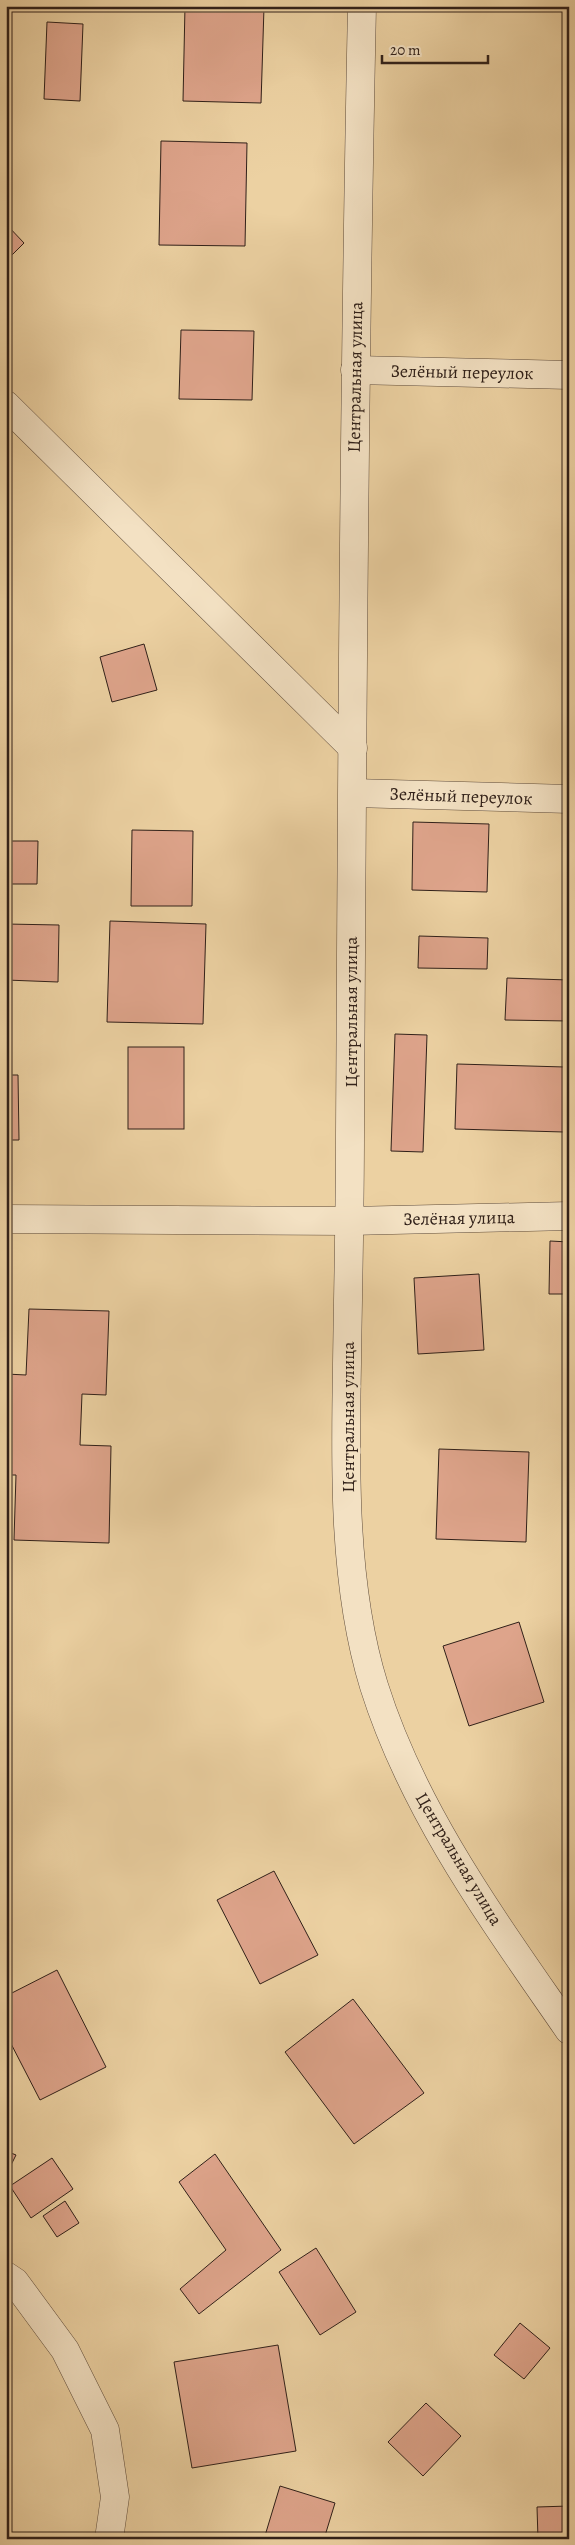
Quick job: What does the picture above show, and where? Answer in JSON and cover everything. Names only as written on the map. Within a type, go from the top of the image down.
[{"type":"street","name":"Центральная улица","points":[[362,6],[355,370],[350,1221],[345,1458],[350,1534],[358,1612],[373,1683],[399,1754],[439,1834],[486,1909],[569,2030]]},
{"type":"street","name":"Зелёный переулок","points":[[355,370],[569,375]]},
{"type":"street","points":[[6,406],[353,748]]},
{"type":"street","name":"Зелёный переулок","points":[[353,793],[569,799]]},
{"type":"street","name":"Зелёная улица","points":[[6,1219],[350,1221],[569,1216]]},
{"type":"street","points":[[6,2276],[15,2282],[65,2350],[106,2430],[115,2497],[109,2539]]},
{"type":"building","points":[[185,6],[264,7],[261,103],[183,101]]},
{"type":"building","points":[[565,6],[569,6],[569,58],[564,58]]},
{"type":"building","points":[[47,22],[83,24],[80,101],[44,99]]},
{"type":"building","points":[[161,141],[247,143],[245,246],[159,245]]},
{"type":"building","points":[[6,224],[24,243],[6,261]]},
{"type":"building","points":[[181,330],[254,331],[252,400],[179,399]]},
{"type":"building","points":[[144,644],[157,690],[112,702],[100,657]]},
{"type":"building","points":[[413,822],[489,824],[487,892],[412,890]]},
{"type":"building","points":[[132,830],[193,831],[192,906],[131,906]]},
{"type":"building","points":[[6,841],[38,841],[37,884],[6,884]]},
{"type":"building","points":[[110,921],[206,924],[203,1024],[107,1022]]},
{"type":"building","points":[[6,924],[59,925],[58,982],[6,980]]},
{"type":"building","points":[[419,936],[488,938],[487,969],[418,968]]},
{"type":"building","points":[[507,978],[569,980],[569,1021],[505,1020]]},
{"type":"building","points":[[395,1034],[427,1035],[423,1152],[391,1151]]},
{"type":"building","points":[[128,1047],[184,1047],[184,1129],[128,1129]]},
{"type":"building","points":[[457,1064],[565,1067],[564,1132],[455,1129]]},
{"type":"building","points":[[6,1075],[18,1075],[19,1140],[6,1140]]},
{"type":"building","points":[[550,1241],[569,1242],[569,1294],[549,1294]]},
{"type":"building","points":[[479,1274],[484,1350],[418,1354],[414,1278]]},
{"type":"building","points":[[29,1309],[109,1311],[106,1395],[82,1394],[80,1445],[111,1446],[109,1543],[14,1540],[16,1475],[6,1475],[6,1374],[26,1375]]},
{"type":"building","points":[[439,1449],[529,1452],[526,1542],[436,1539]]},
{"type":"building","points":[[519,1622],[544,1702],[469,1726],[443,1646]]},
{"type":"building","points":[[274,1871],[318,1955],[260,1984],[217,1900]]},
{"type":"building","points":[[57,1970],[106,2067],[40,2100],[6,2034],[6,1996]]},
{"type":"building","points":[[353,1999],[424,2093],[354,2144],[285,2052]]},
{"type":"building","points":[[6,2151],[16,2155],[6,2175]]},
{"type":"building","points":[[215,2154],[281,2250],[199,2314],[180,2289],[226,2250],[179,2182]]},
{"type":"building","points":[[52,2158],[73,2189],[31,2218],[10,2186]]},
{"type":"building","points":[[65,2201],[79,2223],[57,2237],[43,2216]]},
{"type":"building","points":[[316,2248],[356,2312],[320,2335],[279,2272]]},
{"type":"building","points":[[520,2323],[550,2348],[524,2379],[494,2355]]},
{"type":"building","points":[[278,2345],[296,2451],[192,2468],[174,2362]]},
{"type":"building","points":[[426,2403],[461,2436],[423,2476],[388,2442]]},
{"type":"building","points":[[280,2486],[335,2503],[324,2539],[264,2539]]},
{"type":"building","points":[[569,2506],[569,2539],[538,2539],[537,2507]]}]
